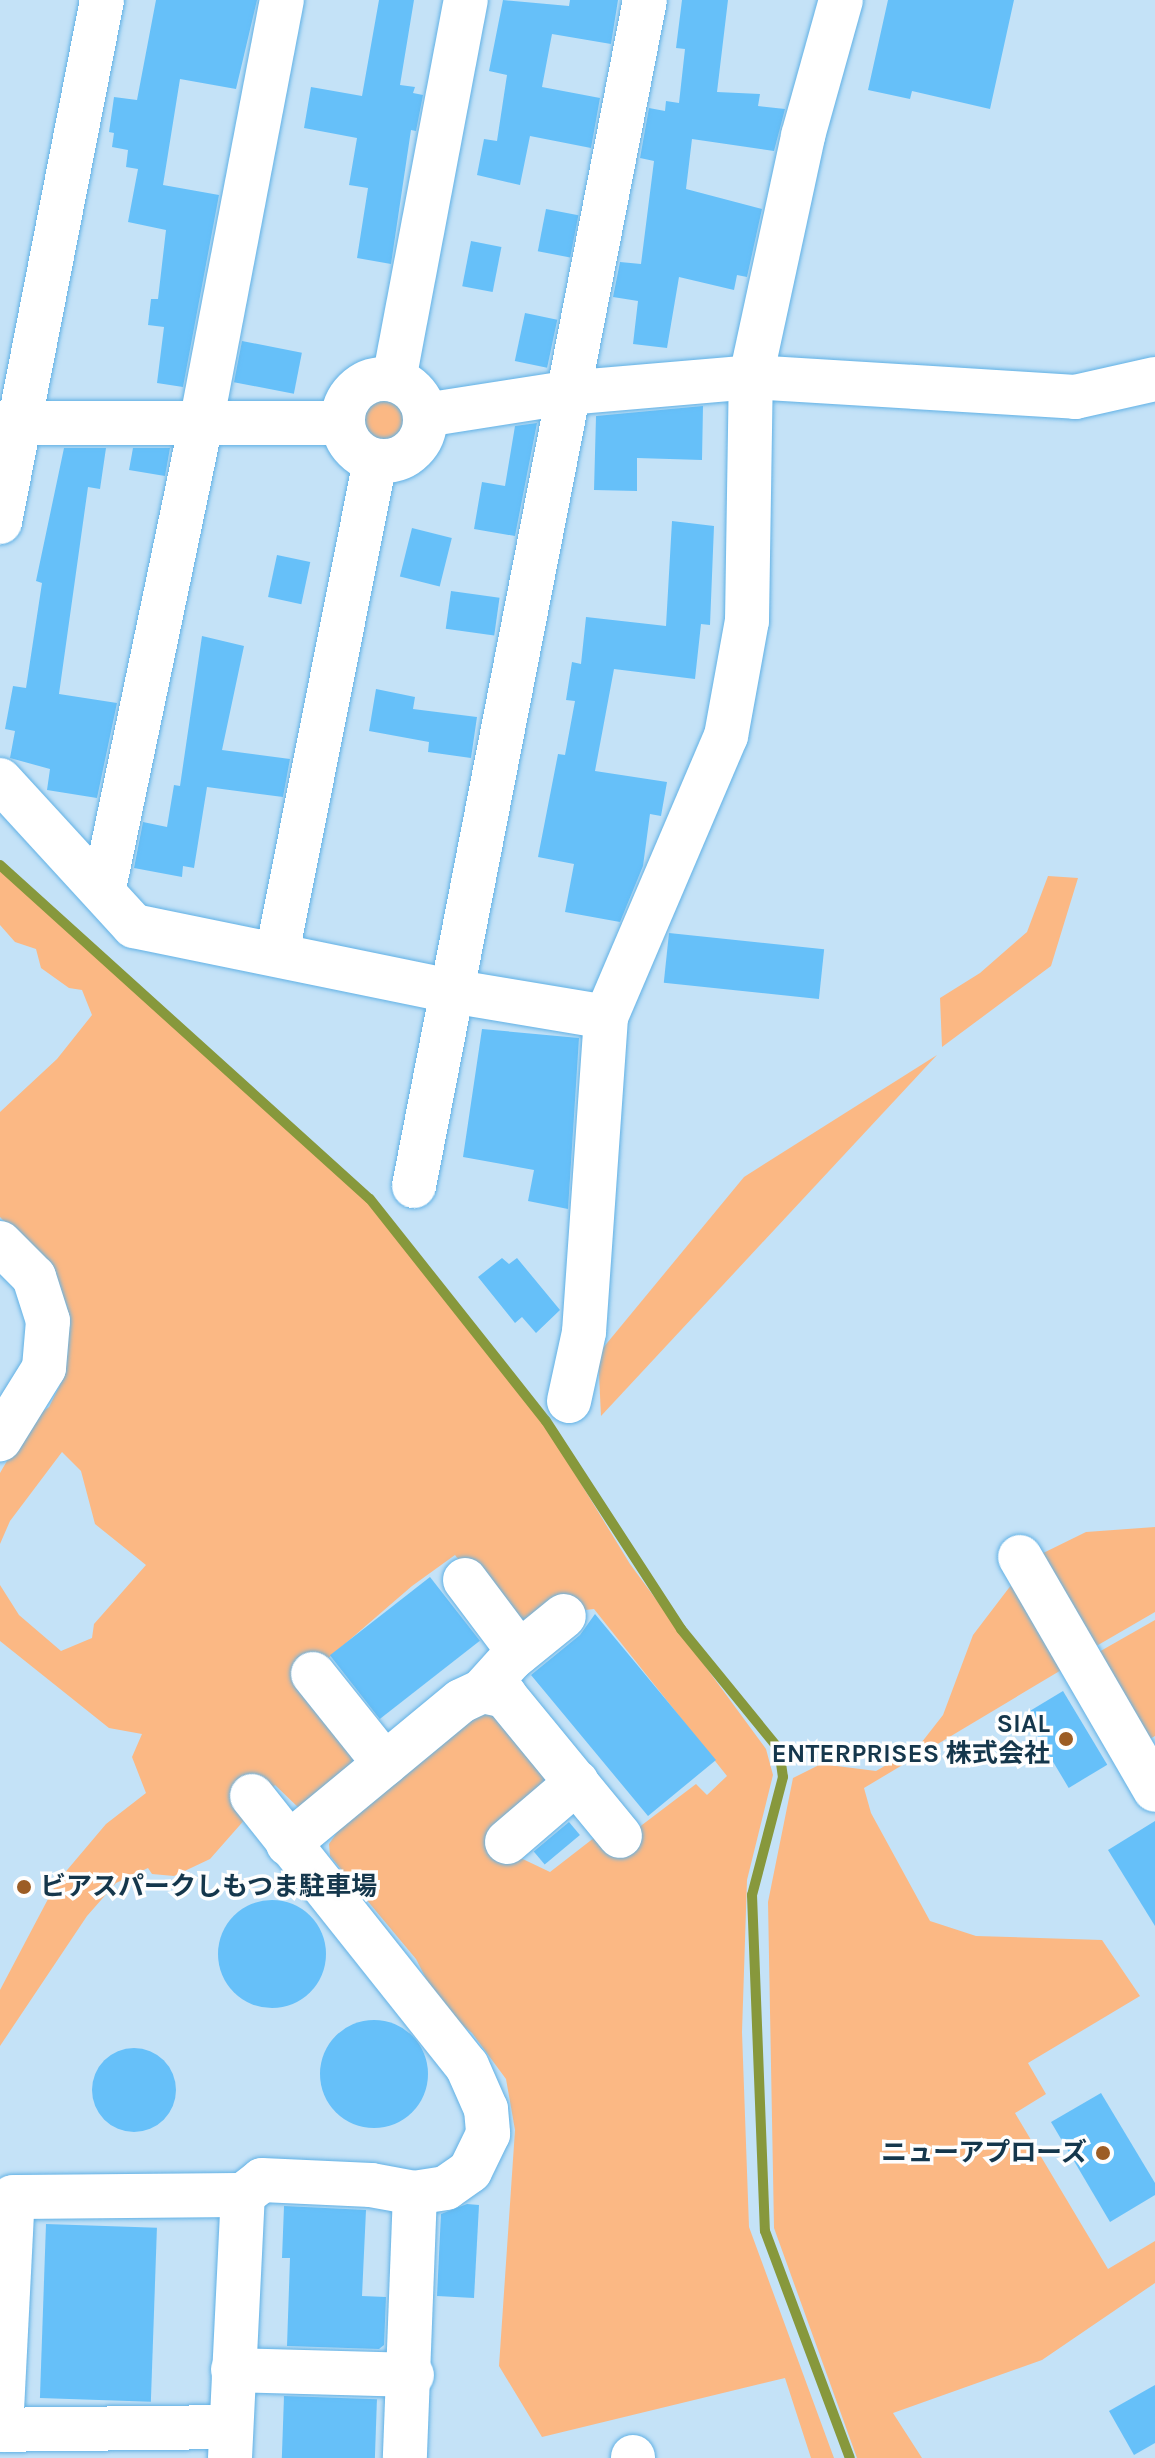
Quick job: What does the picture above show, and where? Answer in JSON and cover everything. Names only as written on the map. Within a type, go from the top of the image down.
[{"type":"street","points":[[0,522],[9,423],[102,0]]},
{"type":"street","points":[[104,888],[201,424],[282,0]]},
{"type":"street","points":[[394,380],[466,0]]},
{"type":"street","points":[[414,1186],[566,393],[645,0]]},
{"type":"street","points":[[569,1401],[584,1332],[606,1017],[726,736],[747,621],[751,377],[803,136],[841,0]]},
{"type":"street","points":[[425,415],[566,393],[751,377],[1075,397],[1155,379]]},
{"type":"street","points":[[381,378],[394,380],[415,393],[425,415],[420,441],[401,459],[375,461],[352,448],[342,423],[348,398],[357,388],[381,378]]},
{"type":"street","points":[[9,423],[342,423]]},
{"type":"street","points":[[277,954],[375,461]]},
{"type":"street","points":[[0,780],[104,888],[134,926],[451,991],[606,1017]]},
{"type":"street","points":[[0,1243],[34,1277],[48,1321],[44,1368],[0,1439]]},
{"type":"street","points":[[1020,1557],[1155,1790]]},
{"type":"street","points":[[465,1580],[519,1652]]},
{"type":"street","points":[[288,1844],[461,1701],[482,1691],[519,1652],[564,1616]]},
{"type":"street","points":[[313,1674],[385,1764]]},
{"type":"street","points":[[482,1691],[505,1696],[620,1836]]},
{"type":"street","points":[[507,1842],[577,1782]]},
{"type":"street","points":[[243,2195],[230,2442],[1,2430],[13,2197],[243,2195],[262,2180],[371,2185],[415,2193],[446,2188],[470,2171],[488,2134],[486,2109],[467,2066],[252,1796]]},
{"type":"street","points":[[405,2458],[412,2375],[415,2193]]},
{"type":"street","points":[[233,2370],[412,2375]]},
{"type":"shaded area","points":[[384,394],[402,402],[410,420],[402,438],[384,446],[366,438],[358,420],[366,402]]},
{"type":"shaded area","points":[[0,869],[367,1201],[544,1423],[630,1564],[766,1749],[773,1775],[747,1880],[742,2032],[749,2227],[834,2458],[811,2458],[785,2378],[542,2437],[499,2366],[515,2130],[506,2079],[472,2033],[440,2006],[416,1959],[330,1856],[329,1844],[353,1809],[489,1704],[553,1779],[506,1851],[550,1872],[599,1834],[638,1828],[696,1784],[707,1795],[727,1776],[594,1609],[585,1610],[573,1600],[512,1627],[455,1555],[412,1586],[303,1680],[362,1757],[302,1811],[275,1785],[210,1859],[174,1876],[152,1874],[148,1868],[116,1883],[87,1916],[0,2046],[0,1990],[57,1882],[106,1824],[146,1793],[132,1757],[142,1734],[109,1728],[0,1641],[0,1585],[19,1615],[61,1651],[92,1638],[94,1624],[146,1565],[95,1524],[81,1471],[62,1452],[10,1521],[0,1544],[0,1473],[30,1421],[49,1407],[64,1377],[68,1348],[67,1307],[53,1272],[0,1217],[0,1112],[57,1059],[92,1015],[82,990],[69,988],[41,968],[36,949],[15,942],[0,925]]},
{"type":"shaded area","points":[[1048,876],[1078,878],[1051,966],[942,1047],[940,998],[980,973],[1027,932]]},
{"type":"shaded area","points":[[937,1055],[601,1416],[598,1354],[744,1177]]},
{"type":"shaded area","points":[[1155,1527],[1155,1612],[1086,1652],[1031,1559],[1086,1532]]},
{"type":"shaded area","points":[[1018,1576],[1063,1669],[864,1788],[871,1813],[930,1921],[976,1936],[1102,1940],[1140,1996],[1028,2063],[1046,2094],[1015,2113],[1108,2269],[1155,2241],[1155,2283],[1042,2360],[893,2413],[922,2458],[857,2458],[774,2228],[768,1902],[793,1778],[821,1764],[876,1771],[918,1747],[943,1715],[973,1635]]},
{"type":"shaded area","points":[[1155,1620],[1155,1736],[1143,1743],[1090,1657]]},
{"type":"building","points":[[156,0],[257,0],[236,89],[180,79],[163,185],[219,195],[183,387],[157,383],[164,327],[148,325],[151,299],[158,299],[166,230],[128,222],[138,169],[126,167],[128,150],[112,147],[114,133],[109,132],[114,97],[137,100]]},
{"type":"building","points":[[379,0],[414,0],[400,85],[415,87],[413,93],[423,95],[416,131],[411,130],[391,264],[357,258],[368,188],[349,185],[357,138],[304,128],[311,87],[362,96]]},
{"type":"building","points":[[503,0],[569,6],[570,0],[618,0],[611,44],[552,34],[542,87],[600,98],[591,148],[530,136],[520,185],[477,175],[484,139],[497,141],[507,75],[489,71]]},
{"type":"building","points":[[682,0],[728,0],[717,92],[760,94],[758,106],[785,109],[774,151],[692,139],[686,189],[762,209],[747,277],[737,275],[734,290],[679,277],[667,348],[633,344],[638,301],[613,297],[620,262],[641,264],[654,161],[640,158],[649,108],[665,111],[666,101],[679,103],[685,49],[676,48]]},
{"type":"building","points":[[888,0],[1014,0],[990,109],[912,91],[910,99],[868,90]]},
{"type":"building","points":[[546,209],[578,215],[570,258],[538,251]]},
{"type":"building","points":[[471,241],[501,247],[493,292],[462,286]]},
{"type":"building","points":[[525,313],[557,320],[547,368],[515,361]]},
{"type":"building","points":[[242,341],[302,353],[294,394],[234,382]]},
{"type":"building","points":[[703,406],[702,460],[637,458],[637,491],[594,490],[596,416]]},
{"type":"building","points":[[537,423],[515,536],[474,529],[482,482],[505,486],[515,426]]},
{"type":"building","points":[[64,448],[106,448],[100,489],[88,487],[59,694],[117,703],[97,798],[47,790],[50,769],[10,758],[15,731],[5,729],[13,686],[26,688],[42,583],[36,581]]},
{"type":"building","points":[[133,448],[170,448],[165,476],[129,470]]},
{"type":"building","points":[[672,521],[714,526],[710,625],[701,624],[695,679],[614,669],[595,771],[667,782],[661,816],[650,814],[643,866],[620,922],[565,912],[574,864],[538,857],[558,754],[565,755],[575,701],[566,700],[572,662],[581,664],[586,617],[666,626]]},
{"type":"building","points":[[412,528],[452,538],[440,586],[400,577]]},
{"type":"building","points":[[277,555],[310,562],[301,604],[268,597]]},
{"type":"building","points":[[451,591],[500,598],[494,635],[446,629]]},
{"type":"building","points":[[202,636],[244,646],[222,750],[290,759],[283,797],[207,787],[194,868],[183,866],[182,877],[134,868],[143,822],[167,827],[174,785],[180,786]]},
{"type":"building","points":[[376,689],[415,697],[413,709],[477,717],[471,758],[428,752],[429,742],[369,731]]},
{"type":"building","points":[[669,933],[824,949],[819,999],[664,983]]},
{"type":"building","points":[[482,1029],[579,1038],[568,1209],[528,1201],[534,1170],[463,1157]]},
{"type":"building","points":[[502,1258],[509,1264],[517,1258],[560,1310],[536,1333],[522,1317],[515,1323],[478,1277]]},
{"type":"building","points":[[430,1577],[480,1641],[380,1719],[330,1655]]},
{"type":"building","points":[[595,1614],[716,1760],[648,1816],[531,1675],[580,1635]]},
{"type":"building","name":"SIAL ENTERPRISES 株式会社","points":[[1063,1691],[1107,1765],[1069,1788],[1024,1714]]},
{"type":"building","points":[[1155,1821],[1155,1926],[1108,1850]]},
{"type":"building","points":[[569,1822],[580,1835],[545,1865],[534,1852]]},
{"type":"building","points":[[272,1900],[293,1904],[310,1916],[322,1933],[326,1954],[322,1975],[310,1992],[293,2004],[272,2008],[251,2004],[234,1992],[222,1975],[218,1954],[222,1933],[234,1916],[251,1904]]},
{"type":"building","points":[[374,2020],[395,2024],[412,2036],[424,2053],[428,2074],[424,2095],[412,2112],[395,2124],[374,2128],[353,2124],[336,2112],[324,2095],[320,2074],[324,2053],[336,2036],[353,2024]]},
{"type":"building","points":[[134,2048],[150,2051],[164,2060],[173,2074],[176,2090],[173,2106],[164,2120],[150,2129],[134,2132],[118,2129],[104,2120],[95,2106],[92,2090],[95,2074],[104,2060],[118,2051]]},
{"type":"building","name":"ニューアプローズ","points":[[1101,2093],[1155,2183],[1155,2195],[1110,2222],[1051,2122]]},
{"type":"building","points":[[467,2204],[479,2205],[474,2298],[437,2296],[441,2214]]},
{"type":"building","points":[[284,2206],[366,2210],[362,2296],[386,2297],[384,2345],[379,2349],[287,2346],[290,2258],[282,2258]]},
{"type":"building","points":[[46,2224],[157,2228],[151,2402],[40,2398]]},
{"type":"building","points":[[1155,2385],[1155,2443],[1134,2455],[1109,2411]]},
{"type":"building","points":[[284,2396],[377,2399],[375,2458],[282,2458]]},
{"type":"waterway","points":[[0,865],[370,1199],[546,1421],[681,1629],[779,1749],[783,1777],[752,1895],[765,2231],[850,2458]]},
{"type":"place","name":"SIAL ENTERPRISES 株式会社","points":[[1066,1739]]},
{"type":"place","name":"ビアスパークしもつま駐車場","points":[[24,1887]]},
{"type":"place","name":"ニューアプローズ","points":[[1103,2153]]}]
